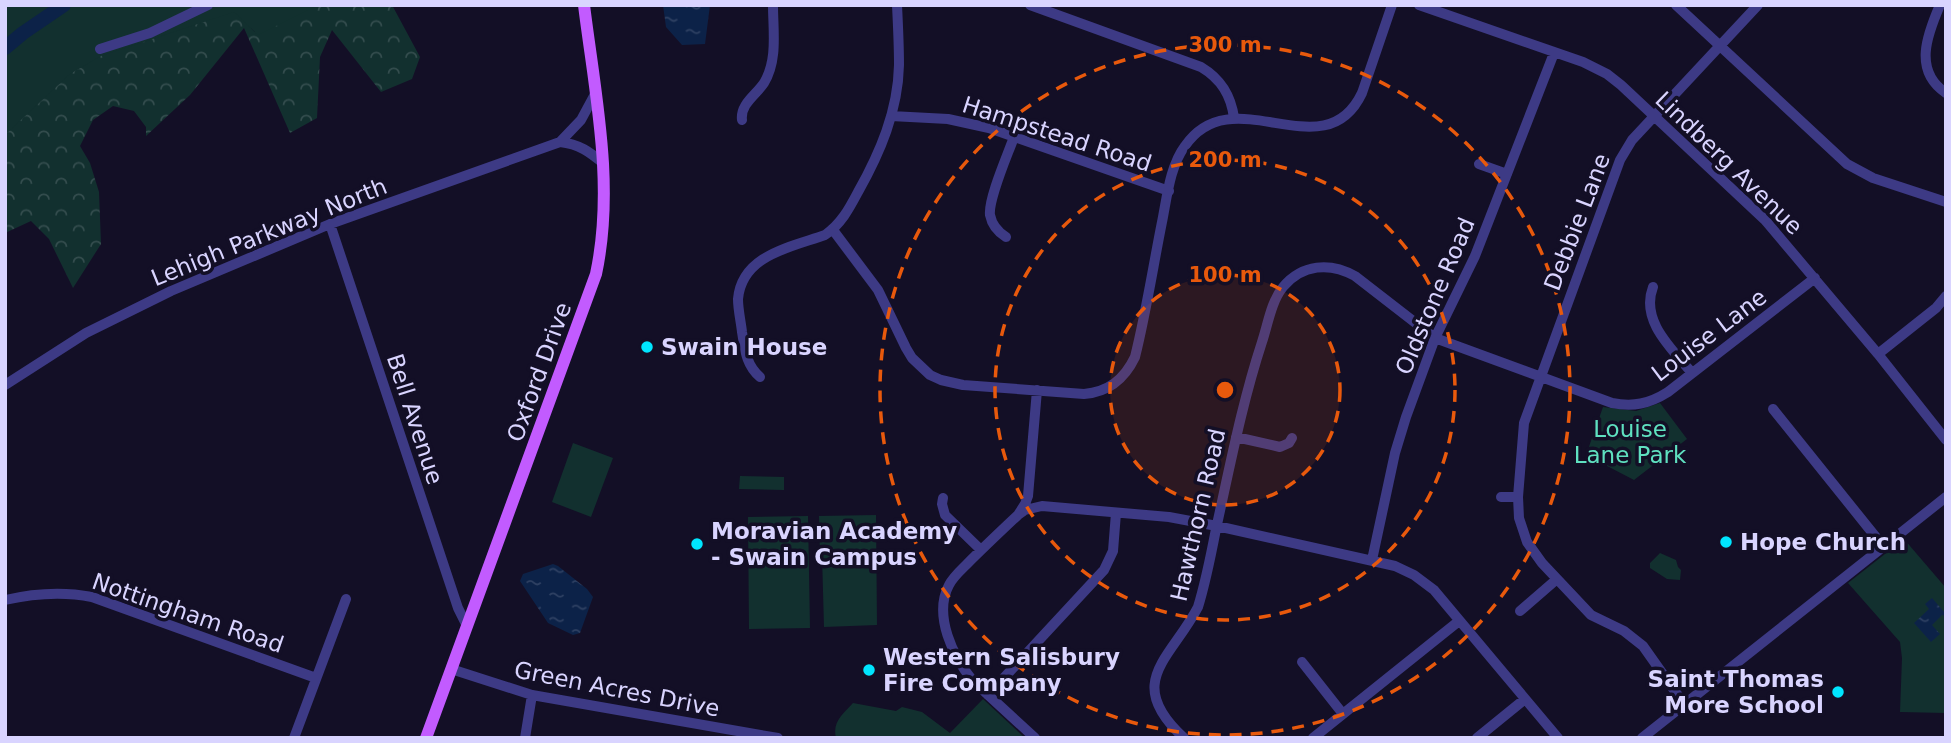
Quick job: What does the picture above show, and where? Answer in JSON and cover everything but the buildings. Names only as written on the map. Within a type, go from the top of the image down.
[{"type":"main road","name":"Oxford Drive","points":[[426,738],[593,284],[603,234],[605,189],[584,5]]},
{"type":"street","points":[[100,49],[150,33],[208,5]]},
{"type":"street","points":[[743,120],[743,110],[765,80],[772,64],[773,5]]},
{"type":"street","points":[[760,377],[749,365],[745,354],[738,306],[744,278],[766,256],[832,230],[844,216],[869,173],[885,138],[891,116],[899,65],[897,5]]},
{"type":"street","points":[[1030,5],[1201,67],[1223,86],[1231,101],[1234,118]]},
{"type":"street","points":[[832,230],[874,284],[905,348],[920,368],[941,380],[953,384],[1093,393],[1110,387],[1130,368],[1137,348],[1169,191],[1176,163],[1186,143],[1202,128],[1234,118],[1308,127],[1326,125],[1345,116],[1362,93],[1392,5]]},
{"type":"street","name":"Lindberg Avenue","points":[[1419,5],[1583,62],[1607,74],[1621,85],[1759,214],[1878,354],[1946,440]]},
{"type":"street","points":[[1676,5],[1847,164],[1873,178],[1946,202]]},
{"type":"street","name":"Debbie Lane","points":[[1684,704],[1643,646],[1624,631],[1591,615],[1542,563],[1527,542],[1519,518],[1518,497],[1524,423],[1620,160],[1632,140],[1654,115],[1758,5]]},
{"type":"street","points":[[1940,5],[1924,58],[1929,76],[1946,93]]},
{"type":"street","name":"Oldstone Road","points":[[1371,560],[1401,435],[1435,338],[1475,256],[1554,53]]},
{"type":"street","name":"Lehigh Parkway North","points":[[5,385],[86,333],[171,290],[330,224],[560,142],[581,120],[595,94]]},
{"type":"street","name":"Hampstead Road","points":[[891,116],[948,119],[989,128],[1169,191]]},
{"type":"street","points":[[1006,237],[995,227],[990,206],[1014,136]]},
{"type":"street","points":[[560,142],[574,144],[604,164]]},
{"type":"street","points":[[1479,164],[1507,174]]},
{"type":"street","name":"Bell Avenue","points":[[330,224],[458,608],[467,626]]},
{"type":"street","name":"Hawthorn Road","points":[[1184,738],[1169,724],[1158,707],[1155,697],[1156,675],[1162,659],[1198,607],[1250,378],[1275,302],[1284,286],[1300,273],[1317,267],[1346,270],[1435,338],[1540,377]]},
{"type":"street","name":"Louise Lane","points":[[1540,377],[1612,404],[1634,406],[1658,398],[1815,278]]},
{"type":"street","points":[[1653,287],[1649,302],[1651,317],[1666,342],[1692,373]]},
{"type":"street","points":[[1878,354],[1936,308],[1946,296]]},
{"type":"street","points":[[1035,738],[973,681],[956,658],[945,618],[944,603],[949,585],[1026,504],[1037,390]]},
{"type":"street","points":[[1773,409],[1883,546]]},
{"type":"street","points":[[1236,437],[1280,447],[1289,443],[1292,438]]},
{"type":"street","points":[[1501,497],[1518,497]]},
{"type":"street","points":[[1642,738],[1946,497]]},
{"type":"street","points":[[943,498],[945,515],[981,550]]},
{"type":"street","points":[[1018,514],[1042,506],[1169,517],[1395,566],[1414,575],[1434,590],[1558,738]]},
{"type":"street","points":[[988,695],[1104,570],[1113,551],[1116,513]]},
{"type":"street","points":[[1520,611],[1557,579]]},
{"type":"street","name":"Nottingham Road","points":[[5,600],[44,593],[92,597],[316,678]]},
{"type":"street","points":[[294,738],[346,599]]},
{"type":"street","points":[[1313,738],[1459,621]]},
{"type":"street","points":[[1302,662],[1343,714]]},
{"type":"street","name":"Green Acres Drive","points":[[451,669],[532,695],[778,738]]},
{"type":"street","points":[[525,738],[532,695]]},
{"type":"street","points":[[1477,738],[1525,699]]},
{"type":"green space","points":[[5,5],[318,5],[258,35],[234,12],[101,56],[70,74],[5,135]]},
{"type":"green space","points":[[278,5],[251,28],[255,32],[291,5],[392,5],[420,57],[412,79],[381,92],[332,30],[320,57],[317,118],[290,133],[244,28],[190,95],[146,136],[146,127],[134,111],[113,106],[93,120],[80,146],[90,163],[99,192],[101,244],[73,288],[49,239],[31,221],[5,233],[5,126],[78,64],[201,12]]},
{"type":"green space","name":"Louise Lane Park","points":[[1660,403],[1687,439],[1634,480],[1586,455],[1603,407],[1636,411]]},
{"type":"green space","points":[[573,443],[613,458],[591,517],[552,502]]},
{"type":"green space","points":[[740,476],[784,477],[784,490],[739,489]]},
{"type":"green space","points":[[876,515],[877,625],[824,627],[819,516]]},
{"type":"green space","points":[[808,516],[810,628],[749,629],[748,517]]},
{"type":"green space","points":[[1904,539],[1946,588],[1946,713],[1900,712],[1900,642],[1848,583]]},
{"type":"green space","points":[[1660,553],[1676,560],[1681,570],[1680,580],[1667,579],[1650,568],[1650,563]]},
{"type":"green space","points":[[983,699],[1025,738],[836,738],[837,723],[853,703],[896,711],[902,707],[922,712],[950,733]]},
{"type":"water","points":[[663,5],[710,5],[705,44],[682,45],[666,27]]},
{"type":"water","points":[[553,564],[587,589],[593,597],[580,633],[573,635],[548,623],[520,581],[523,574]]},
{"type":"water","points":[[1932,598],[1946,616],[1942,615],[1932,625],[1940,634],[1931,642],[1914,623],[1929,609],[1925,604]]},
{"type":"waterway","points":[[5,48],[64,5]]},
{"type":"place","name":"Swain House","points":[[647,347]]},
{"type":"place","name":"Hope Church","points":[[1726,542]]},
{"type":"place","name":"Moravian Academy - Swain Campus","points":[[697,544]]},
{"type":"place","name":"Western Salisbury Fire Company","points":[[869,670]]},
{"type":"place","name":"Saint Thomas More School","points":[[1838,692]]}]
